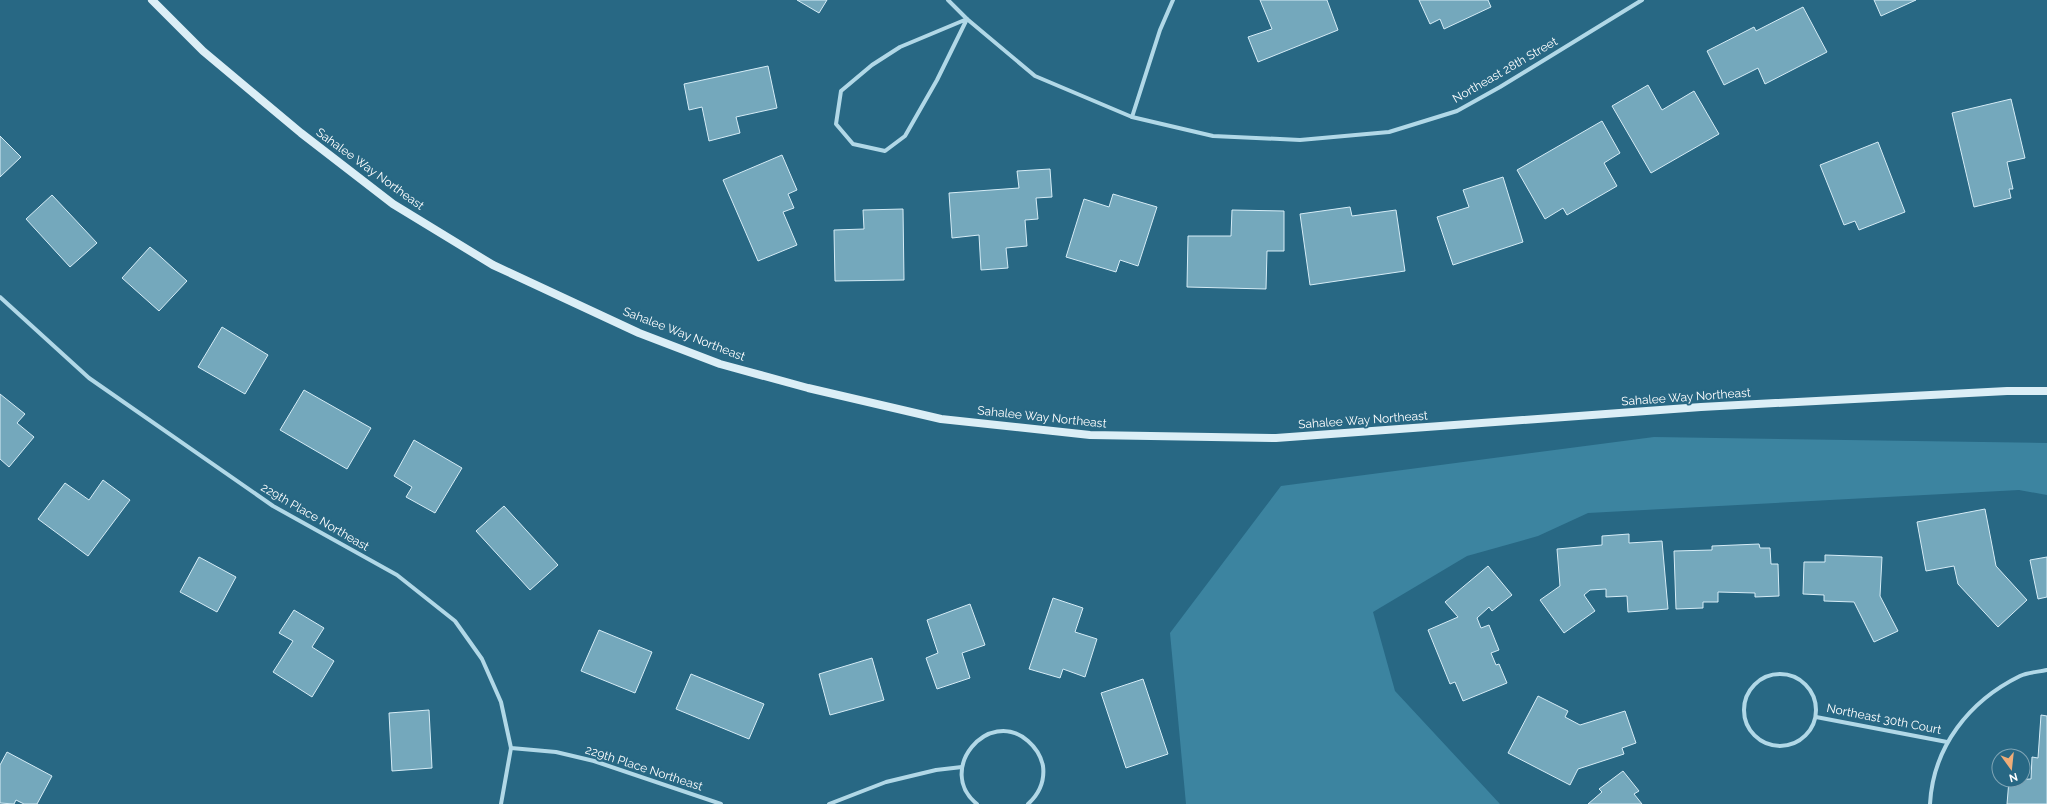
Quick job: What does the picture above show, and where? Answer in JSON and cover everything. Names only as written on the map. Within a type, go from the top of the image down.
[{"type":"main road","name":"Sahalee Way Northeast","points":[[152,0],[203,51],[301,133],[393,204],[493,264],[639,332],[720,364],[808,388],[941,419],[1090,436],[1276,438],[1701,407],[2007,391],[2047,391]]},
{"type":"street","name":"Northeast 28th Street","points":[[948,0],[967,19],[1035,76],[1132,117],[1214,136],[1300,140],[1389,132],[1457,111],[1500,87],[1642,0]]},
{"type":"street","points":[[1132,117],[1160,30],[1173,0]]},
{"type":"street","points":[[967,19],[937,80],[906,136],[885,151],[853,144],[836,124],[841,91],[872,65],[900,47],[967,19]]},
{"type":"street","name":"229th Place Northeast","points":[[0,297],[89,378],[272,506],[397,575],[455,621],[482,659],[501,702],[511,748],[501,804]]},
{"type":"street","points":[[1930,804],[1931,787],[1947,742],[1959,723],[1990,694],[2021,675],[2047,670]]},
{"type":"street","name":"Northeast 30th Court","points":[[1781,674],[1793,676],[1804,682],[1812,692],[1816,704],[1816,717],[1812,729],[1804,739],[1792,745],[1780,747],[1767,745],[1756,738],[1748,728],[1744,716],[1744,704],[1749,691],[1757,682],[1768,676],[1781,674]]},
{"type":"street","name":"Northeast 30th Court","points":[[1816,717],[1947,742]]},
{"type":"street","points":[[977,804],[967,792],[962,780],[962,767],[966,754],[974,743],[986,735],[999,732],[1012,732],[1025,738],[1035,747],[1042,759],[1044,772],[1042,786],[1035,798],[1028,804]]},
{"type":"street","name":"229th Place Northeast","points":[[511,748],[556,752],[594,761],[722,804]]},
{"type":"street","points":[[829,804],[886,782],[936,770],[962,767]]},
{"type":"shaded area","points":[[1654,437],[2047,443],[2047,495],[2019,490],[1588,513],[1538,536],[1467,556],[1373,612],[1395,691],[1500,804],[1186,804],[1170,633],[1281,486]]},
{"type":"building","points":[[797,0],[827,0],[819,13]]},
{"type":"building","points":[[1260,0],[1327,0],[1338,30],[1258,62],[1248,37],[1272,29]]},
{"type":"building","points":[[1419,0],[1488,0],[1491,7],[1444,29],[1440,19],[1430,24]]},
{"type":"building","points":[[1874,0],[1916,0],[1881,16]]},
{"type":"building","points":[[1803,7],[1827,52],[1765,84],[1758,68],[1724,85],[1707,51],[1754,27],[1756,31]]},
{"type":"building","points":[[768,66],[777,108],[736,117],[740,133],[709,141],[702,107],[689,110],[684,84]]},
{"type":"building","points":[[1648,85],[1662,110],[1694,91],[1719,134],[1651,173],[1612,106]]},
{"type":"building","points":[[2011,99],[2025,158],[2007,162],[2013,189],[2009,189],[2011,198],[1974,207],[1952,113]]},
{"type":"building","points":[[1602,121],[1620,153],[1604,163],[1617,186],[1567,215],[1563,208],[1545,219],[1517,170]]},
{"type":"building","points":[[0,136],[21,157],[0,177]]},
{"type":"building","points":[[1878,142],[1905,212],[1859,230],[1855,221],[1844,225],[1820,165]]},
{"type":"building","points":[[782,155],[797,190],[788,194],[794,208],[783,212],[797,245],[758,261],[723,180]]},
{"type":"building","points":[[1050,169],[1052,197],[1036,198],[1038,219],[1025,220],[1027,246],[1006,248],[1008,268],[981,270],[979,235],[952,238],[949,193],[1019,188],[1017,171]]},
{"type":"building","points":[[1503,177],[1523,242],[1453,265],[1437,217],[1469,207],[1463,190]]},
{"type":"building","points":[[1113,194],[1157,207],[1138,266],[1120,260],[1116,272],[1066,257],[1084,199],[1109,207]]},
{"type":"building","points":[[52,195],[97,243],[70,267],[26,219]]},
{"type":"building","points":[[1350,207],[1352,216],[1396,210],[1405,271],[1310,285],[1300,214]]},
{"type":"building","points":[[903,209],[904,280],[835,281],[834,230],[864,229],[863,210]]},
{"type":"building","points":[[1232,210],[1284,211],[1284,251],[1267,251],[1266,289],[1187,287],[1188,236],[1231,236]]},
{"type":"building","points":[[150,247],[187,281],[159,311],[122,278]]},
{"type":"building","points":[[222,327],[268,355],[245,394],[198,367]]},
{"type":"building","points":[[304,390],[371,428],[347,469],[280,430]]},
{"type":"building","points":[[0,394],[25,414],[17,423],[34,437],[9,467],[0,459]]},
{"type":"building","points":[[414,440],[462,468],[435,513],[406,497],[412,487],[394,476]]},
{"type":"building","points":[[103,480],[130,500],[88,556],[38,519],[65,483],[89,500]]},
{"type":"building","points":[[504,506],[558,565],[530,590],[476,531]]},
{"type":"building","points":[[1985,509],[1996,566],[2027,600],[1998,627],[1958,584],[1954,566],[1926,571],[1917,522]]},
{"type":"building","points":[[1629,534],[1629,543],[1662,541],[1668,609],[1628,612],[1627,596],[1606,597],[1606,589],[1590,590],[1584,595],[1595,611],[1564,633],[1540,600],[1560,586],[1557,549],[1602,545],[1602,536]]},
{"type":"building","points":[[1759,544],[1760,548],[1770,548],[1771,564],[1778,564],[1779,596],[1755,597],[1755,593],[1718,592],[1718,602],[1703,602],[1703,608],[1676,609],[1674,551],[1712,550],[1712,546]]},
{"type":"building","points":[[1825,555],[1882,557],[1880,596],[1898,631],[1874,642],[1854,602],[1824,601],[1824,595],[1803,594],[1804,562],[1825,562]]},
{"type":"building","points":[[199,557],[236,577],[217,612],[180,592]]},
{"type":"building","points":[[2047,557],[2047,597],[2038,599],[2030,560]]},
{"type":"building","points":[[1488,566],[1512,595],[1492,611],[1489,607],[1477,618],[1481,628],[1489,625],[1499,650],[1491,653],[1496,665],[1499,664],[1507,683],[1463,701],[1455,682],[1450,684],[1428,630],[1458,617],[1445,602]]},
{"type":"building","points":[[1053,598],[1083,608],[1075,632],[1097,639],[1085,677],[1063,669],[1060,678],[1029,669]]},
{"type":"building","points":[[970,604],[985,645],[962,653],[970,678],[937,689],[926,658],[938,653],[927,620]]},
{"type":"building","points":[[294,610],[324,628],[312,647],[334,661],[312,697],[273,672],[293,641],[279,633]]},
{"type":"building","points":[[599,630],[652,652],[635,693],[581,671]]},
{"type":"building","points":[[872,658],[884,700],[830,715],[819,674]]},
{"type":"building","points":[[691,674],[764,704],[749,739],[676,709]]},
{"type":"building","points":[[1143,679],[1168,754],[1126,768],[1101,693]]},
{"type":"building","points":[[1538,696],[1568,711],[1565,717],[1580,725],[1625,711],[1636,743],[1622,748],[1624,754],[1578,769],[1570,785],[1508,753]]},
{"type":"building","points":[[429,710],[432,768],[392,771],[389,713]]},
{"type":"building","points":[[2041,715],[2047,716],[2047,804],[2007,804],[2008,788],[2031,788],[2032,757],[2038,758]]},
{"type":"building","points":[[7,752],[52,776],[37,804],[24,804],[16,800],[14,804],[0,803],[0,765]]},
{"type":"building","points":[[1623,771],[1639,791],[1634,794],[1642,804],[1588,804],[1602,792],[1599,789]]}]
